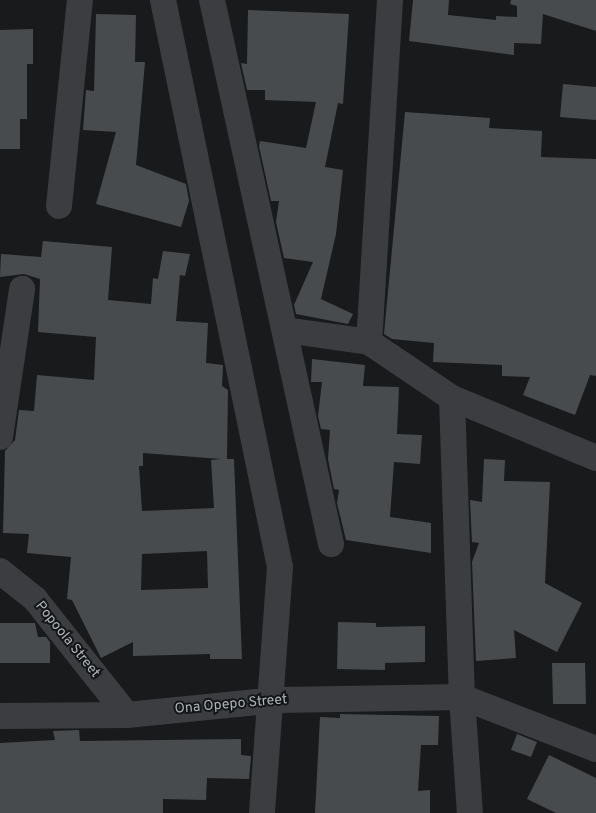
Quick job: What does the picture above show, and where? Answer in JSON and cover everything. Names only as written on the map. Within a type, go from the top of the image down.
[{"type":"street","points":[[59,206],[80,0]]},
{"type":"street","points":[[163,0],[280,567],[274,700],[262,813]]},
{"type":"street","points":[[212,0],[331,544]]},
{"type":"street","points":[[369,342],[390,0]]},
{"type":"street","points":[[0,438],[22,289]]},
{"type":"street","points":[[285,330],[369,342],[452,398],[596,458]]},
{"type":"street","points":[[452,398],[462,697],[470,813]]},
{"type":"street","name":"Popoola Street","points":[[0,572],[35,599],[127,715]]},
{"type":"street","points":[[462,697],[596,749]]},
{"type":"street","name":"Ona Opepo Street","points":[[0,716],[127,715],[274,700],[462,697]]},
{"type":"building","points":[[413,0],[449,0],[448,15],[496,20],[496,16],[517,17],[517,6],[510,4],[511,0],[596,0],[596,31],[543,14],[541,44],[514,43],[514,55],[409,41]]},
{"type":"building","points":[[248,10],[349,14],[343,104],[338,103],[325,167],[343,170],[336,234],[321,299],[353,314],[348,324],[296,314],[294,305],[313,262],[284,258],[276,222],[279,201],[271,201],[259,146],[260,141],[306,148],[316,102],[265,100],[265,90],[247,90],[241,63],[247,64]]},
{"type":"building","points":[[96,14],[136,15],[135,62],[145,62],[136,165],[186,184],[189,201],[181,227],[96,204],[116,132],[83,130],[86,90],[94,91]]},
{"type":"building","points":[[33,29],[33,64],[27,64],[27,119],[20,119],[20,149],[0,149],[0,30]]},
{"type":"building","points":[[563,84],[596,87],[596,120],[560,117]]},
{"type":"building","points":[[405,112],[490,118],[489,128],[542,131],[541,157],[596,159],[596,376],[590,375],[575,415],[523,395],[530,377],[502,376],[502,365],[433,362],[434,343],[392,339],[384,334]]},
{"type":"building","points":[[43,241],[112,247],[108,300],[151,304],[153,278],[158,279],[163,251],[190,254],[185,276],[180,275],[176,321],[208,323],[206,363],[223,365],[222,386],[228,390],[227,459],[234,459],[242,659],[210,659],[210,654],[133,656],[133,642],[101,658],[72,600],[67,599],[71,557],[27,553],[29,534],[3,533],[5,451],[15,440],[19,410],[34,411],[37,375],[94,380],[96,337],[38,332],[40,279],[24,274],[0,277],[1,254],[41,257]],"holes":[[[143,453],[221,459],[211,460],[214,508],[142,511],[139,466],[143,466]],[[207,551],[208,588],[141,590],[142,554]]]},
{"type":"building","points":[[312,359],[365,365],[363,386],[399,387],[397,434],[422,435],[420,464],[394,462],[390,517],[431,523],[431,553],[346,540],[337,503],[339,490],[334,489],[328,459],[330,430],[321,429],[318,416],[322,382],[311,382]]},
{"type":"building","points":[[484,459],[505,460],[504,481],[550,482],[545,583],[582,603],[557,652],[514,630],[516,658],[476,661],[472,562],[479,543],[472,542],[470,500],[482,502]]},
{"type":"building","points":[[338,622],[376,623],[376,627],[425,626],[425,662],[385,663],[385,670],[337,669]]},
{"type":"building","points":[[0,623],[35,623],[38,637],[46,637],[50,642],[50,663],[0,663]]},
{"type":"building","points":[[552,663],[585,663],[586,704],[553,704]]},
{"type":"building","points":[[340,714],[439,716],[438,745],[421,745],[418,791],[430,790],[430,813],[315,813],[320,717],[340,718]]},
{"type":"building","points":[[79,730],[80,741],[241,739],[241,755],[251,756],[249,779],[207,778],[206,800],[163,799],[163,813],[0,813],[0,743],[55,740],[53,731]]},
{"type":"building","points":[[517,734],[537,742],[531,757],[511,750]]},
{"type":"building","points":[[549,755],[596,778],[596,813],[556,813],[527,799]]}]
